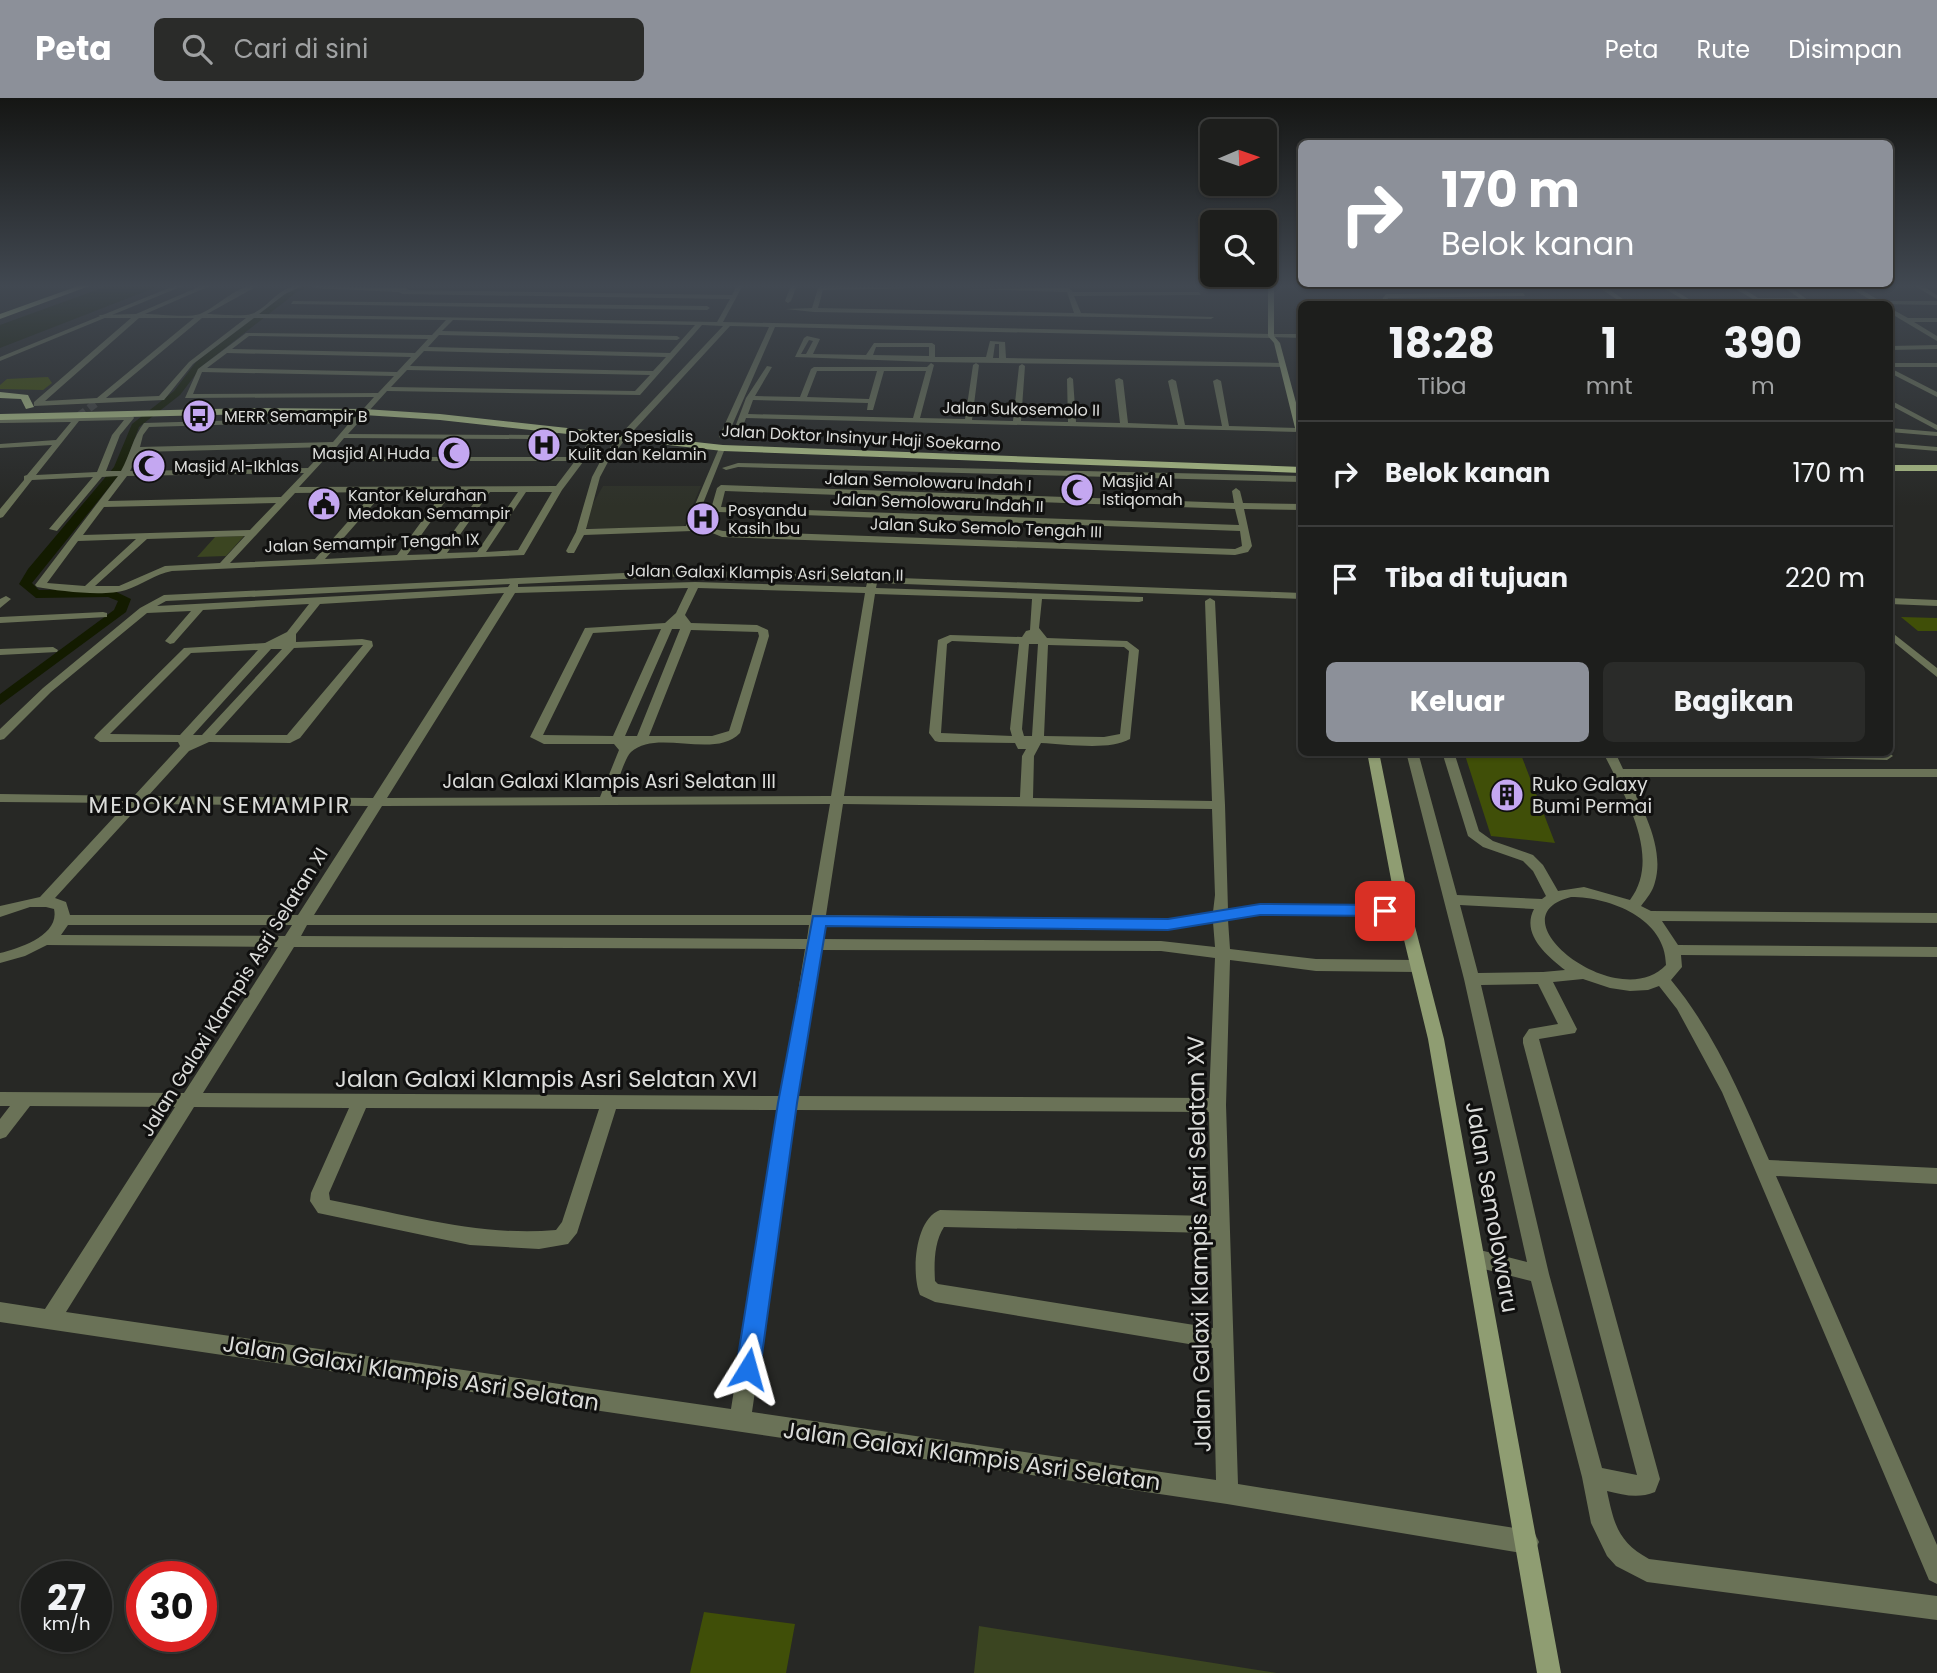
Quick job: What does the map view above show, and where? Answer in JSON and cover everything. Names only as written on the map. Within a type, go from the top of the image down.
[{"type":"main road","points":[[1280,358],[1298,430]]},
{"type":"main road","name":"Jalan Doktor Insinyur Haji Soekarno","points":[[0,407],[379,395],[464,410],[723,442],[735,438],[908,451]]},
{"type":"main road","points":[[0,398],[22,396],[35,405]]},
{"type":"main road","name":"Jalan Doktor Insinyur Haji Soekarno","points":[[0,419],[142,413],[440,418],[621,439],[908,451],[1298,459]]},
{"type":"main road","name":"Jalan Doktor Insinyur Haji Soekarno","points":[[948,452],[1000,460],[1298,470]]},
{"type":"main road","points":[[1893,468],[1937,468]]},
{"type":"main road","points":[[1893,479],[1937,479]]},
{"type":"main road","name":"Jalan Semolowaru","points":[[1374,756],[1404,911],[1436,1039],[1549,1673]]},
{"type":"street","points":[[35,405],[88,358]]},
{"type":"street","points":[[97,402],[146,358]]},
{"type":"street","points":[[35,405],[159,399],[197,358]]},
{"type":"street","points":[[216,358],[200,370],[188,395],[190,397],[663,394]]},
{"type":"street","points":[[223,565],[413,358]]},
{"type":"street","points":[[635,393],[668,358]]},
{"type":"street","points":[[571,551],[580,532],[596,477],[621,439],[694,358]]},
{"type":"street","points":[[580,532],[689,529],[759,358]]},
{"type":"street","points":[[872,358],[931,365]]},
{"type":"street","points":[[916,421],[931,358]]},
{"type":"street","points":[[803,399],[813,370],[818,366],[881,369],[989,360],[1282,366]]},
{"type":"street","points":[[968,422],[976,365]]},
{"type":"street","points":[[1017,423],[1022,366]]},
{"type":"street","points":[[1893,368],[1934,366]]},
{"type":"street","points":[[735,438],[750,398],[769,367]]},
{"type":"street","points":[[867,419],[881,369]]},
{"type":"street","points":[[200,370],[655,373]]},
{"type":"street","points":[[1893,370],[1937,395]]},
{"type":"street","points":[[1069,379],[1072,424]]},
{"type":"street","points":[[1119,380],[1124,425]]},
{"type":"street","points":[[1172,381],[1182,427]]},
{"type":"street","points":[[1217,381],[1226,428]]},
{"type":"street","points":[[173,387],[194,384]]},
{"type":"street","points":[[750,398],[872,401]]},
{"type":"street","points":[[1893,404],[1937,428]]},
{"type":"street","points":[[74,538],[122,474],[136,450],[139,435],[149,424],[361,416]]},
{"type":"street","name":"Jalan Sukosemolo II","points":[[743,416],[1298,430]]},
{"type":"street","points":[[0,515],[77,417]]},
{"type":"street","points":[[0,419],[130,418],[108,451],[104,473],[54,529]]},
{"type":"street","points":[[8,430],[19,419]]},
{"type":"street","points":[[1893,429],[1937,428]]},
{"type":"street","points":[[1893,429],[1937,434]]},
{"type":"street","points":[[342,436],[533,437],[554,432]]},
{"type":"street","points":[[292,490],[558,489],[598,436]]},
{"type":"street","points":[[0,446],[56,442]]},
{"type":"street","points":[[136,450],[334,444]]},
{"type":"street","points":[[1893,445],[1937,449]]},
{"type":"street","points":[[321,459],[580,459]]},
{"type":"street","points":[[999,472],[1000,460]]},
{"type":"street","points":[[726,468],[738,465],[1298,479]]},
{"type":"street","points":[[27,478],[104,473],[311,470]]},
{"type":"street","name":"Jalan Semolowaru Indah I","points":[[714,509],[721,488],[1298,507]]},
{"type":"street","points":[[401,557],[450,489]]},
{"type":"street","points":[[442,555],[488,489]]},
{"type":"street","points":[[480,554],[524,489]]},
{"type":"street","name":"Jalan Semampir Tengah IX","points":[[74,538],[40,585],[117,589],[163,569],[521,553],[558,489]]},
{"type":"street","points":[[319,560],[381,490]]},
{"type":"street","points":[[1236,491],[1244,528]]},
{"type":"street","points":[[993,544],[995,498]]},
{"type":"street","points":[[101,504],[283,500]]},
{"type":"street","name":"Jalan Semolowaru Indah II","points":[[714,509],[1244,528]]},
{"type":"street","name":"Jalan Suko Semolo Tengah III","points":[[714,509],[710,531],[715,533],[993,544],[1235,552],[1245,550],[1247,546],[1244,528]]},
{"type":"street","points":[[74,538],[253,533]]},
{"type":"street","points":[[89,587],[145,536]]},
{"type":"street","name":"Jalan Galaxi Klampis Asri Selatan II","points":[[144,610],[316,601],[687,573],[1037,596],[1210,601],[1298,596]]},
{"type":"street","points":[[740,1422],[871,584]]},
{"type":"street","name":"Jalan Galaxi Klampis Asri Selatan II","points":[[144,610],[164,598],[514,585],[871,584],[1245,598],[1298,605]]},
{"type":"street","name":"Jalan Galaxi Klampis Asri Selatan XI","points":[[51,1318],[514,585]]},
{"type":"street","points":[[605,799],[621,746],[668,626],[680,615],[695,585]]},
{"type":"street","points":[[1028,756],[1017,738],[1024,640],[1034,628],[1037,596]]},
{"type":"street","points":[[0,599],[6,599],[0,605]]},
{"type":"street","points":[[204,740],[291,639],[316,601]]},
{"type":"street","name":"Jalan Galaxi Klampis Asri Selatan XV","points":[[1210,601],[1222,895],[1220,915],[1223,953],[1217,1105],[1227,1493]]},
{"type":"street","points":[[1893,601],[1937,603]]},
{"type":"street","points":[[170,642],[201,606]]},
{"type":"street","points":[[0,736],[47,690],[144,610]]},
{"type":"street","points":[[0,620],[103,615]]},
{"type":"street","points":[[680,615],[687,626]]},
{"type":"street","points":[[668,626],[757,628],[764,632],[734,733],[720,739],[642,740],[621,746],[544,740],[535,735],[589,631],[668,626]]},
{"type":"street","points":[[642,740],[687,626]]},
{"type":"street","points":[[1027,800],[1028,756],[1038,738],[1043,640],[1034,628]]},
{"type":"street","points":[[1893,637],[1937,674]]},
{"type":"street","points":[[950,638],[1024,640],[1124,643],[1134,650],[1126,736],[1112,741],[1038,738],[947,740],[937,736],[942,642],[950,638]]},
{"type":"street","points":[[291,639],[368,643],[296,735],[282,740],[204,740],[184,744],[100,738],[182,653],[195,648],[268,646],[291,639]]},
{"type":"street","points":[[44,901],[140,799],[268,646]]},
{"type":"street","points":[[0,652],[53,650]]},
{"type":"street","points":[[1413,756],[1472,979],[1532,1271],[1593,1477],[1607,1534],[1615,1548],[1635,1566],[1647,1570],[1937,1608]]},
{"type":"street","points":[[1449,756],[1473,833],[1488,844],[1528,858],[1538,868],[1549,900]]},
{"type":"street","points":[[1611,756],[1649,850],[1650,876],[1646,889],[1633,907]]},
{"type":"street","points":[[1887,756],[1904,772]]},
{"type":"street","points":[[1618,773],[1937,773]]},
{"type":"street","name":"Jalan Galaxi Klampis Asri Selatan III","points":[[0,798],[377,802],[605,799],[1027,800],[1219,805]]},
{"type":"street","points":[[1451,900],[1549,900],[1567,894],[1599,895],[1633,907],[1648,916],[1665,932],[1675,950],[1674,967],[1662,979],[1647,984],[1627,985],[1584,973],[1551,950],[1541,937],[1537,925],[1538,913],[1549,900]]},
{"type":"street","points":[[0,912],[44,901],[61,906],[64,912],[63,920],[45,940],[17,954],[0,958]]},
{"type":"street","points":[[63,920],[819,920],[1168,925],[1260,910],[1404,911]]},
{"type":"street","points":[[1648,916],[1937,918]]},
{"type":"street","points":[[45,940],[1161,946],[1315,965],[1418,966]]},
{"type":"street","points":[[1675,950],[1937,951]]},
{"type":"street","points":[[1472,979],[1543,978],[1584,973]]},
{"type":"street","points":[[1543,978],[1569,1029],[1535,1033],[1531,1043],[1649,1479],[1647,1483],[1637,1486],[1593,1477]]},
{"type":"street","points":[[1662,979],[1683,1004],[1703,1036],[1766,1168],[1937,1572]]},
{"type":"street","name":"Jalan Galaxi Klampis Asri Selatan XVI","points":[[0,1099],[1217,1105]]},
{"type":"street","points":[[0,1132],[26,1099]]},
{"type":"street","points":[[360,1101],[320,1193],[319,1201],[325,1207],[459,1234],[539,1240],[561,1238],[570,1227],[610,1102]]},
{"type":"street","points":[[1766,1168],[1937,1176]]},
{"type":"street","points":[[1220,1225],[940,1218],[931,1227],[924,1276],[927,1288],[935,1293],[1223,1340]]},
{"type":"street","points":[[1476,1258],[1532,1271]]},
{"type":"street","name":"Jalan Galaxi Klampis Asri Selatan","points":[[0,1312],[1227,1493],[1527,1542]]},
{"type":"shaded area","points":[[603,486],[701,486],[683,528],[579,528]]},
{"type":"shaded area","points":[[244,536],[226,556],[197,557],[215,537]]},
{"type":"shaded area","points":[[979,1626],[1277,1673],[974,1673]]},
{"type":"building","points":[[48,377],[52,383],[43,390],[0,389],[0,385],[7,379]]},
{"type":"building","points":[[1901,617],[1937,618],[1937,631],[1918,631]]},
{"type":"building","name":"Ruko Galaxy Bumi Permai","points":[[1465,756],[1522,756],[1555,843],[1491,836]]},
{"type":"building","points":[[704,1612],[795,1624],[786,1673],[690,1673]]},
{"type":"waterway","points":[[0,701],[120,612],[125,599],[110,593],[36,594],[25,584],[32,572],[119,468],[135,426],[177,393],[206,358]]},
{"type":"tunnel","points":[[79,416],[96,403]]},
{"type":"place","name":"MERR Semampir B","points":[[199,416]]},
{"type":"place","name":"Dokter Spesialis Kulit dan Kelamin","points":[[544,445]]},
{"type":"place","name":"Masjid Al Huda","points":[[454,453]]},
{"type":"place","name":"Masjid Al-Ikhlas","points":[[149,466]]},
{"type":"place","name":"Masjid Al Istiqomah","points":[[1077,490]]},
{"type":"place","name":"Kantor Kelurahan Medokan Semampir","points":[[324,504]]},
{"type":"place","name":"Posyandu Kasih Ibu","points":[[703,519]]},
{"type":"place","name":"Ruko Galaxy Bumi Permai","points":[[1507,795]]},
{"type":"district","name":"MEDOKAN SEMAMPIR","points":[[220,805]]},
{"type":"route","points":[[748,1369],[819,920],[1168,925],[1260,910],[1385,911]]}]
